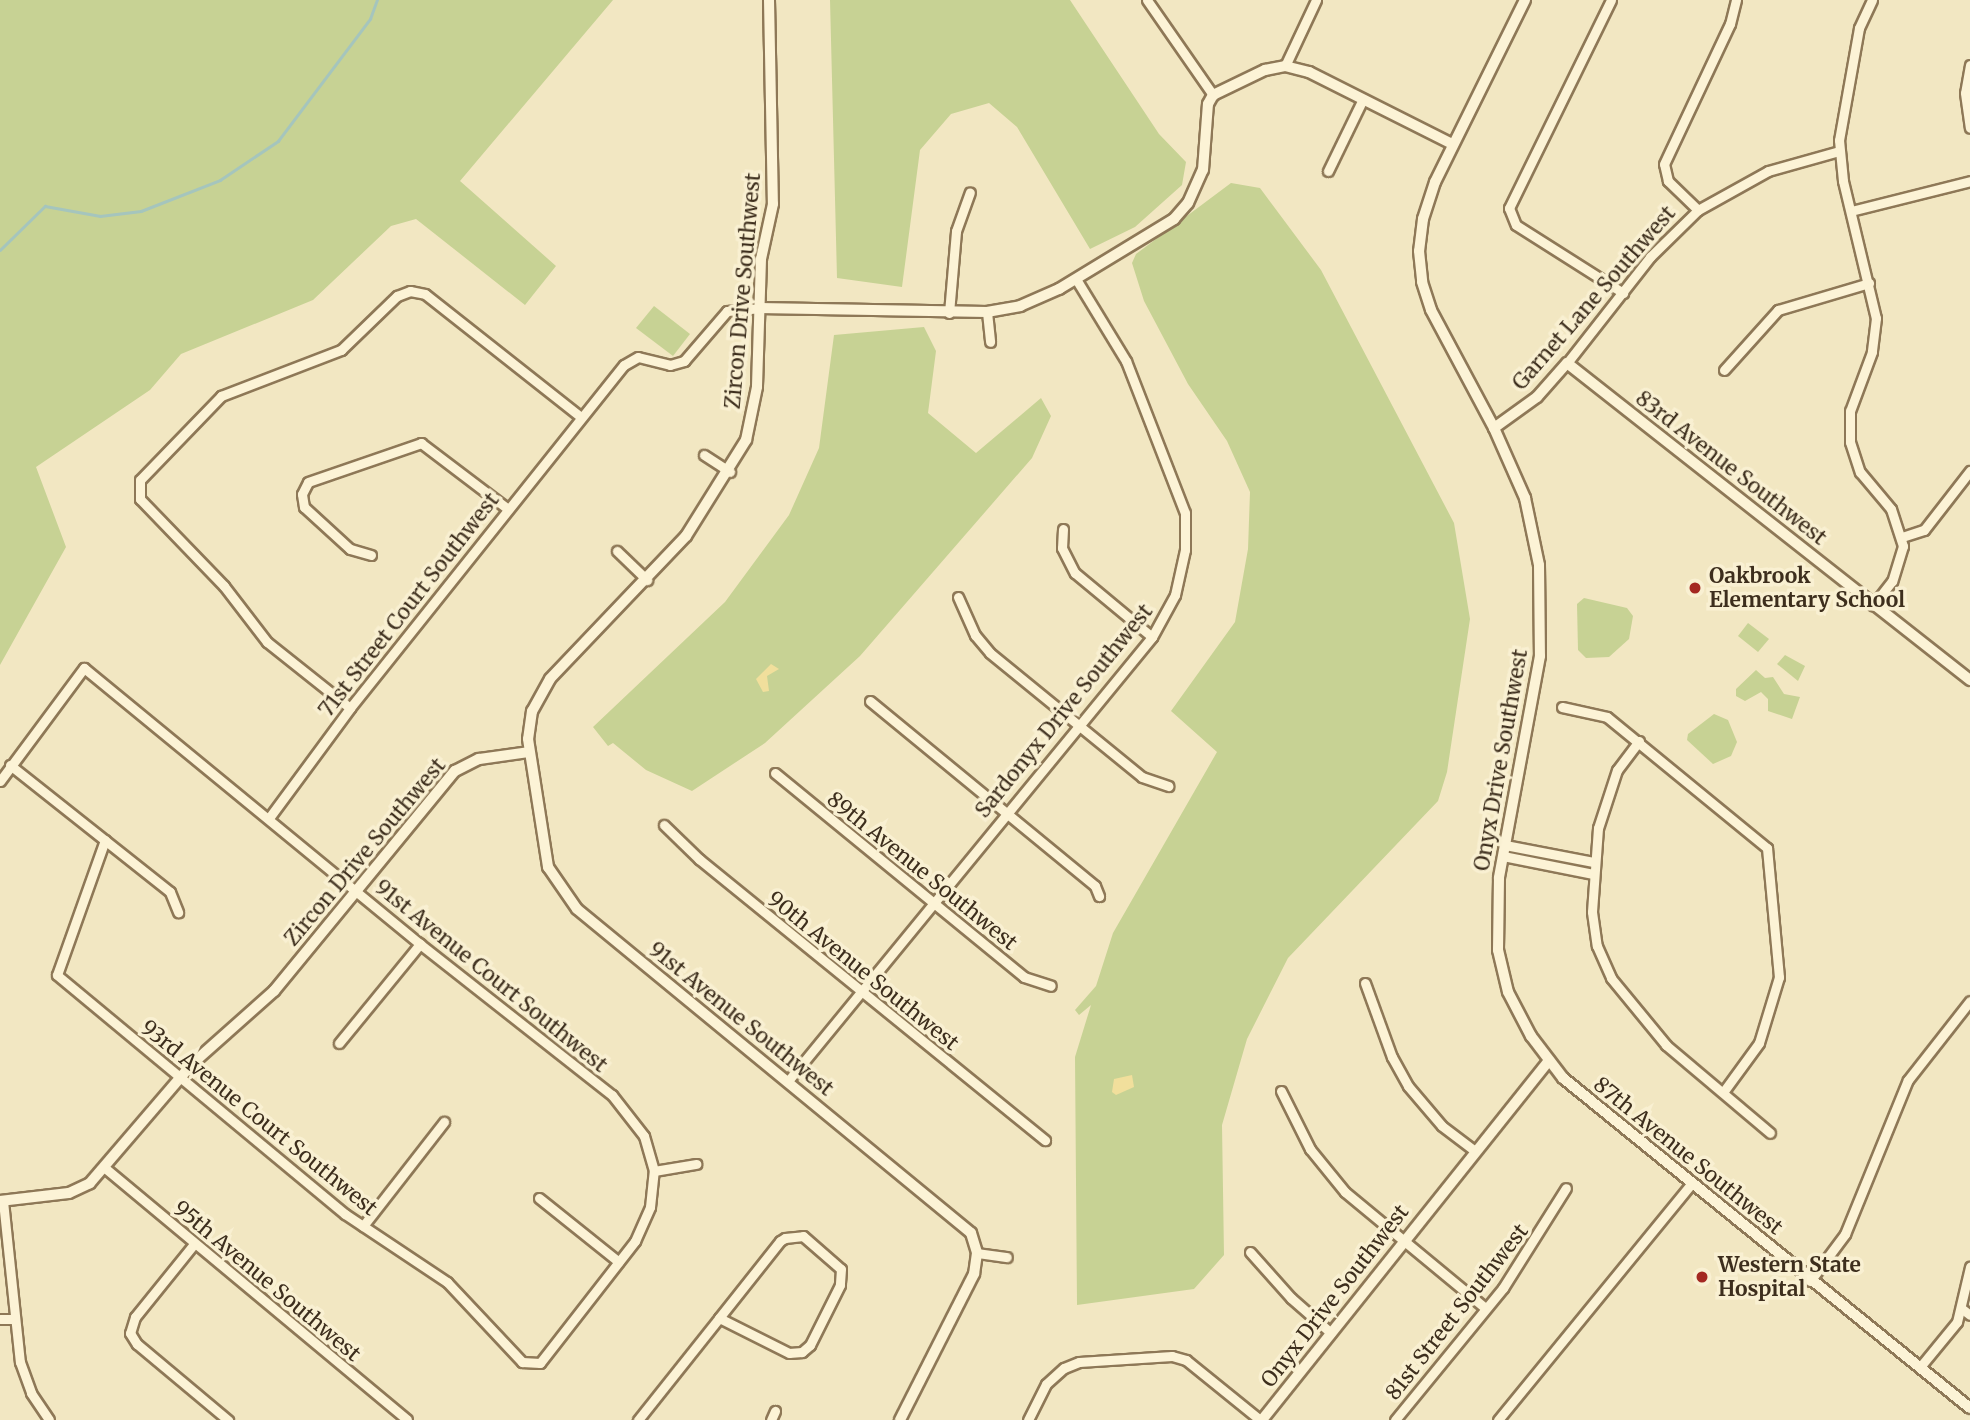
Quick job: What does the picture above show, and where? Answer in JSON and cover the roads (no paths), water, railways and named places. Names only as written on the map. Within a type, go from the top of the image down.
[{"type":"street","name":"Zircon Drive Southwest","points":[[2,1201],[69,1194],[104,1168],[180,1078],[274,991],[461,766],[479,759],[529,752],[530,719],[550,679],[648,580],[686,536],[730,472],[752,419],[761,259],[774,204],[769,0]]},
{"type":"street","points":[[1147,0],[1213,96]]},
{"type":"street","points":[[1284,66],[1316,0]]},
{"type":"street","name":"Onyx Drive Southwest","points":[[1261,1420],[1549,1061],[1518,1011],[1502,969],[1497,933],[1504,851],[1536,683],[1541,602],[1525,498],[1494,428],[1431,310],[1422,282],[1423,219],[1452,144],[1525,0]]},
{"type":"street","points":[[1611,0],[1510,201],[1511,219],[1623,293]]},
{"type":"street","points":[[1698,210],[1668,180],[1664,164],[1730,24],[1736,0]]},
{"type":"street","points":[[1872,0],[1852,61],[1840,118],[1839,151],[1875,304],[1874,342],[1850,411],[1850,442],[1860,472],[1891,509],[1902,537],[1898,568],[1873,605]]},
{"type":"street","points":[[1970,65],[1965,93],[1970,128]]},
{"type":"street","points":[[759,308],[949,313],[987,312],[1020,306],[1076,279],[1174,219],[1188,203],[1203,170],[1208,104],[1213,96],[1265,70],[1284,66],[1309,72],[1452,144]]},
{"type":"street","points":[[1328,171],[1363,99]]},
{"type":"street","name":"Garnet Lane Southwest","points":[[1494,428],[1537,397],[1650,257],[1698,210],[1768,171],[1839,151]]},
{"type":"street","points":[[1851,211],[1970,181]]},
{"type":"street","points":[[949,313],[956,231],[970,192]]},
{"type":"street","name":"Sardonyx Drive Southwest","points":[[788,1081],[1004,813],[1152,637],[1168,612],[1181,573],[1185,513],[1126,361],[1076,279]]},
{"type":"street","points":[[1724,370],[1778,310],[1869,283]]},
{"type":"street","points":[[351,708],[267,642],[224,586],[137,493],[140,480],[221,396],[341,350],[397,296],[410,291],[425,294],[581,417]]},
{"type":"street","name":"71st Street Court Southwest","points":[[269,818],[351,708],[581,417],[629,361],[642,357],[670,365],[684,361],[727,311],[759,308]]},
{"type":"street","points":[[987,312],[990,342]]},
{"type":"street","name":"83rd Avenue Southwest","points":[[1567,363],[1970,680]]},
{"type":"street","points":[[371,555],[350,549],[304,507],[304,487],[313,479],[422,443],[508,509]]},
{"type":"street","points":[[704,455],[730,472]]},
{"type":"street","points":[[1902,537],[1924,530],[1970,471]]},
{"type":"street","points":[[1063,529],[1062,548],[1075,573],[1152,637]]},
{"type":"street","points":[[617,551],[648,580]]},
{"type":"street","points":[[958,597],[984,647],[1142,777],[1168,786]]},
{"type":"street","name":"91st Avenue Court Southwest","points":[[10,765],[84,668],[420,944],[625,1107],[644,1136],[654,1171]]},
{"type":"street","points":[[870,701],[1095,886],[1099,896]]},
{"type":"street","points":[[1562,708],[1607,717],[1767,848],[1779,977],[1759,1043],[1724,1091]]},
{"type":"street","points":[[1639,741],[1617,770],[1598,828],[1593,862],[1597,946],[1611,978],[1666,1045],[1724,1091],[1727,1098],[1770,1133]]},
{"type":"street","name":"91st Avenue Southwest","points":[[529,752],[548,867],[570,900],[964,1225],[977,1253]]},
{"type":"street","points":[[0,781],[10,765],[170,892],[178,912]]},
{"type":"street","name":"89th Avenue Southwest","points":[[775,773],[1024,977],[1051,986]]},
{"type":"street","name":"90th Avenue Southwest","points":[[664,825],[699,859],[1045,1140]]},
{"type":"street","name":"93rd Avenue Court Southwest","points":[[105,841],[57,975],[363,1226],[437,1274],[499,1342],[522,1362],[534,1365],[619,1262]]},
{"type":"street","points":[[1504,851],[1593,862]]},
{"type":"street","points":[[1504,851],[1593,874]]},
{"type":"street","points":[[339,1044],[420,944]]},
{"type":"street","points":[[1365,983],[1388,1046],[1408,1086],[1442,1126],[1475,1151]]},
{"type":"street","points":[[1810,1281],[1840,1244],[1908,1080],[1970,1001]]},
{"type":"street","name":"87th Avenue Southwest","points":[[1549,1061],[1563,1078],[1970,1409]]},
{"type":"street","points":[[1281,1091],[1320,1163],[1356,1204],[1485,1308]]},
{"type":"street","points":[[363,1226],[444,1122]]},
{"type":"street","points":[[539,1198],[619,1262],[648,1216],[654,1171],[696,1164]]},
{"type":"street","name":"95th Avenue Southwest","points":[[104,1168],[407,1420]]},
{"type":"street","points":[[1498,1420],[1692,1183]]},
{"type":"street","name":"81st Street Southwest","points":[[1395,1420],[1529,1252],[1566,1188]]},
{"type":"street","points":[[2,1201],[14,1319],[27,1384],[49,1420]]},
{"type":"street","points":[[638,1420],[719,1318],[785,1238],[803,1236],[841,1269],[841,1285],[804,1351],[789,1353],[719,1318]]},
{"type":"street","points":[[194,1244],[135,1317],[132,1336],[228,1420]]},
{"type":"street","points":[[1250,1252],[1291,1298],[1331,1333]]},
{"type":"street","points":[[900,1420],[974,1274],[977,1253],[1007,1257]]},
{"type":"street","points":[[1920,1367],[1956,1322],[1970,1267]]},
{"type":"street","points":[[1961,1308],[1970,1315]]},
{"type":"street","points":[[0,1319],[14,1319]]},
{"type":"street","points":[[1028,1420],[1046,1384],[1072,1364],[1172,1356],[1186,1360],[1261,1420]]},
{"type":"waterway","points":[[0,250],[45,206],[100,216],[141,211],[220,180],[278,141],[370,19],[377,0]]},
{"type":"place","name":"Oakbrook Elementary School","points":[[1695,588]]},
{"type":"place","name":"Western State Hospital","points":[[1702,1277]]}]
